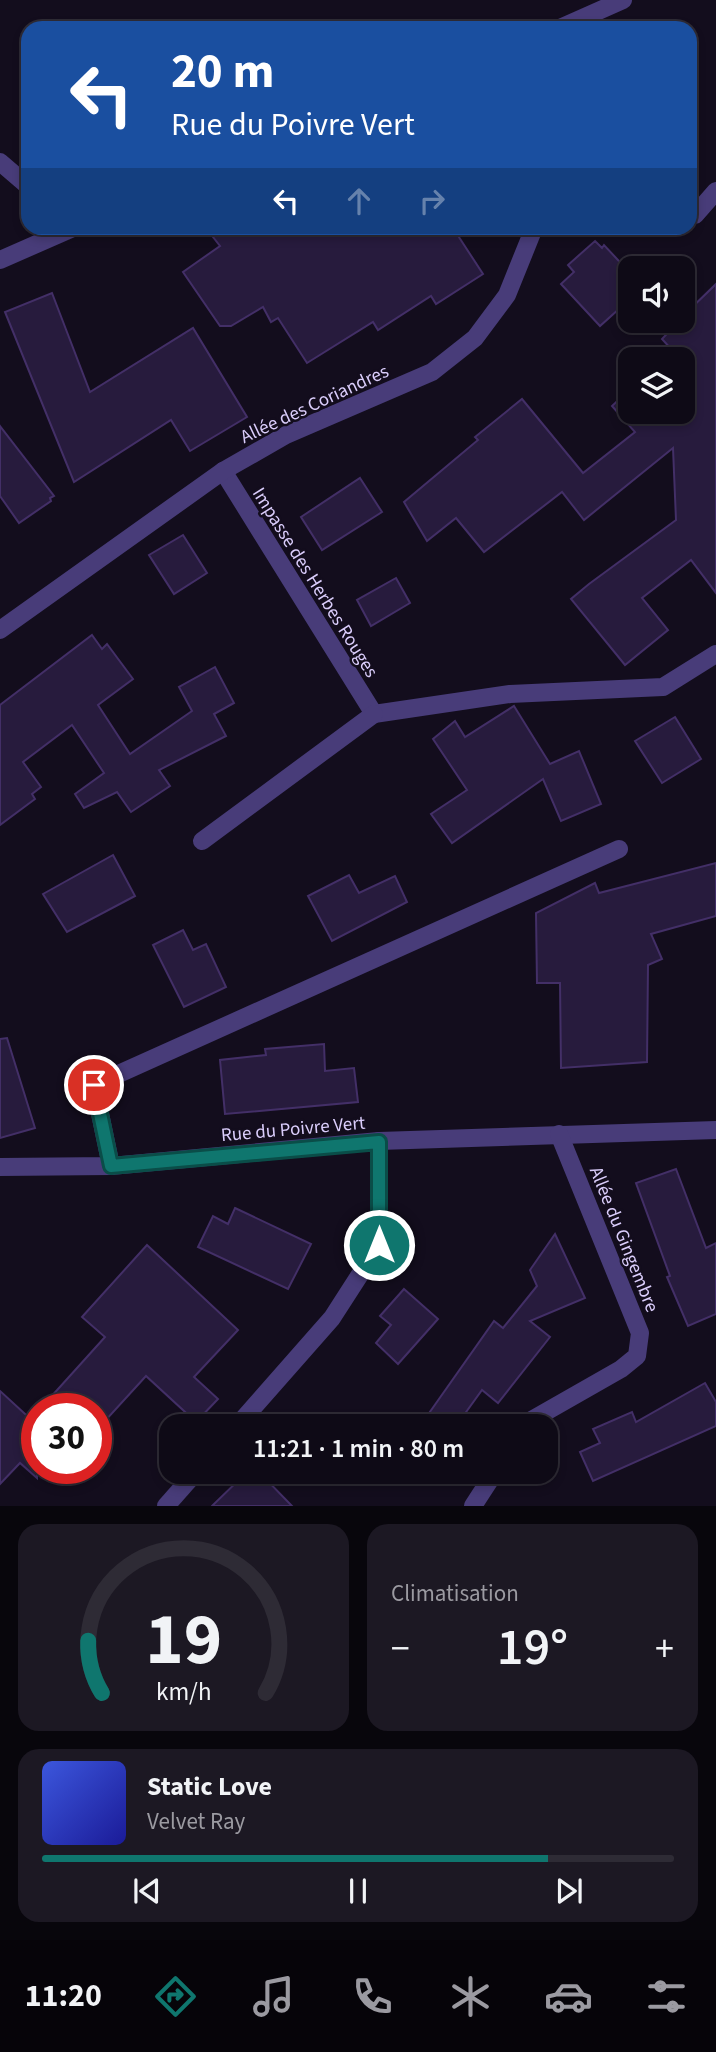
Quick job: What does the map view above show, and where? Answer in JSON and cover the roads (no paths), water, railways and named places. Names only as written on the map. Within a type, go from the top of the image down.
[{"type":"street","points":[[576,21],[623,0]]},
{"type":"street","points":[[0,162],[21,181]]},
{"type":"street","points":[[697,213],[716,191]]},
{"type":"street","points":[[0,260],[57,235]]},
{"type":"street","name":"Allée des Coriandres","points":[[0,630],[223,471],[286,435],[432,372],[475,338],[508,295],[531,235]]},
{"type":"street","name":"Impasse des Herbes Rouges","points":[[223,471],[374,715]]},
{"type":"street","points":[[202,841],[374,715],[510,694],[663,687],[716,654]]},
{"type":"street","points":[[111,1166],[94,1085],[619,849]]},
{"type":"street","name":"Rue du Poivre Vert","points":[[0,1167],[111,1166],[379,1142],[716,1130]]},
{"type":"street","name":"Allée du Gingembre","points":[[542,1414],[621,1369],[637,1356],[640,1333],[559,1134]]},
{"type":"street","points":[[248,1414],[332,1318],[379,1245],[379,1142]]},
{"type":"street","points":[[166,1506],[185,1484]]},
{"type":"street","points":[[472,1506],[487,1484]]}]
